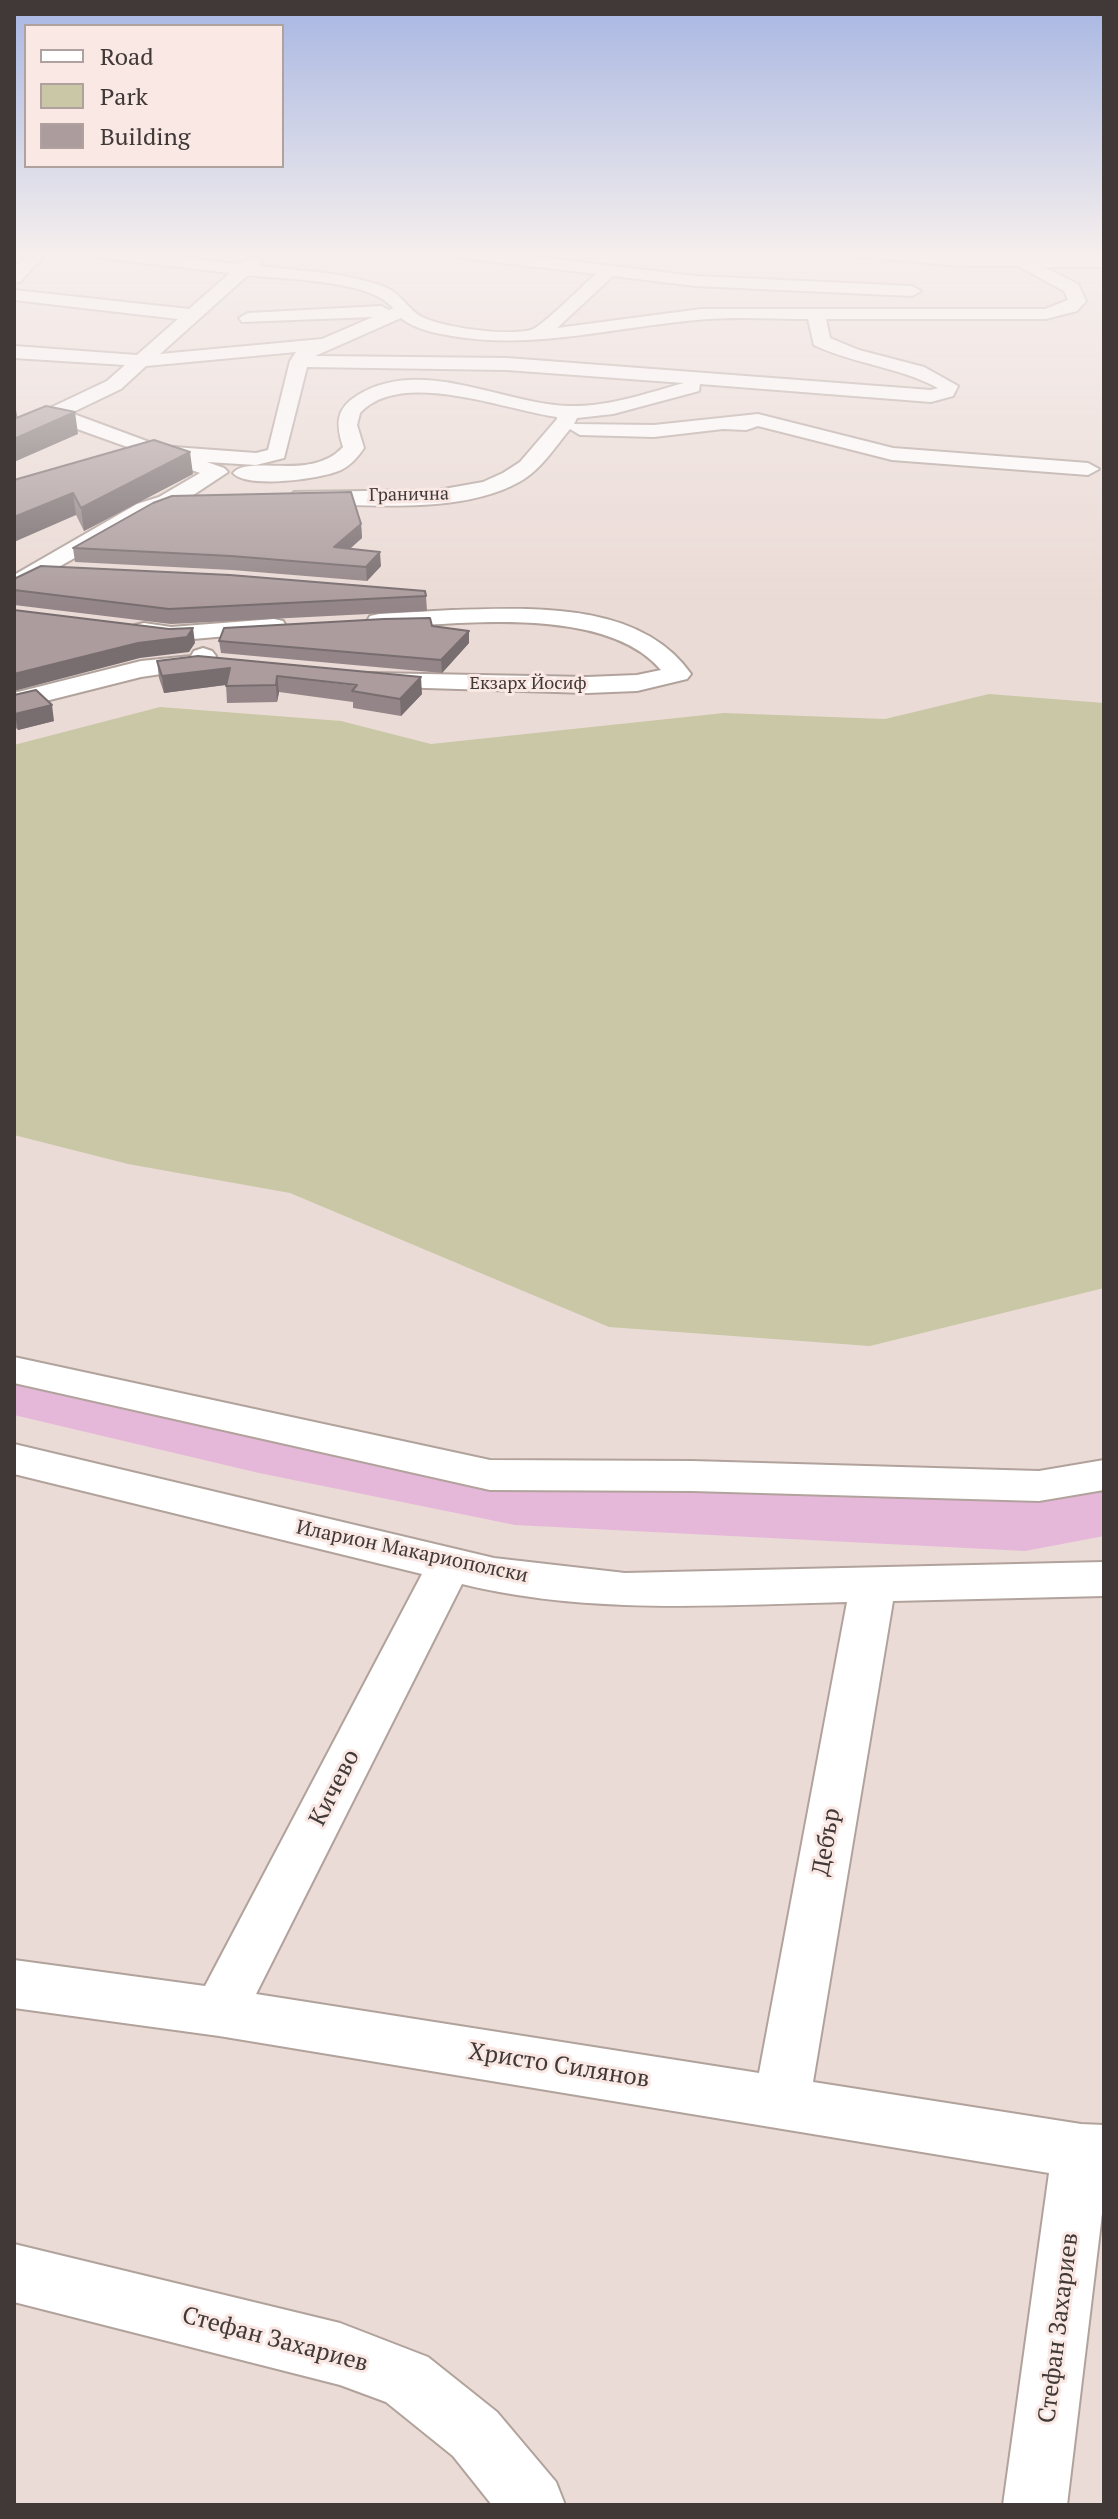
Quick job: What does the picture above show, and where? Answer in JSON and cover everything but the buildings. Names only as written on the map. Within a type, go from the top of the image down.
[{"type":"street","points":[[14,433],[114,385],[133,370]]},
{"type":"street","points":[[129,461],[157,452],[256,459],[277,454],[297,370]]},
{"type":"street","points":[[588,370],[931,396],[946,392],[948,386],[911,370]]},
{"type":"street","points":[[561,421],[725,379]]},
{"type":"street","points":[[54,414],[217,472],[322,470],[345,461],[354,448],[347,424],[349,414],[361,400],[400,388],[455,390],[561,421],[663,430],[766,421],[864,449],[903,455],[1088,469]]},
{"type":"street","name":"Гранична","points":[[281,497],[452,494],[485,489],[526,468],[561,421]]},
{"type":"street","points":[[723,423],[762,428],[771,433],[769,436]]},
{"type":"street","points":[[167,502],[217,472]]},
{"type":"street","points":[[14,585],[145,509],[167,502],[219,498]]},
{"type":"street","points":[[40,571],[86,573]]},
{"type":"street","points":[[416,595],[497,601],[518,618]]},
{"type":"street","points":[[354,622],[518,618]]},
{"type":"street","name":"Екзарх Йосиф","points":[[353,679],[434,684],[587,685],[637,683],[678,674],[670,658],[652,644],[609,626],[563,619],[518,618]]},
{"type":"street","points":[[120,627],[171,634],[293,625]]},
{"type":"street","points":[[200,662],[218,632]]},
{"type":"street","points":[[14,701],[141,669],[200,662],[229,665]]},
{"type":"street","points":[[14,1370],[490,1475],[692,1476],[1039,1486],[1104,1475]]},
{"type":"street","name":"Иларион Макариополски","points":[[14,1459],[494,1575],[625,1590],[1104,1579]]},
{"type":"street","name":"Кичево","points":[[219,2012],[450,1564]]},
{"type":"street","name":"Дебър","points":[[782,2100],[873,1583]]},
{"type":"street","name":"Христо Силянов","points":[[14,1984],[219,2012],[1093,2151]]},
{"type":"street","name":"Стефан Захариев","points":[[1035,2505],[1093,2151]]},
{"type":"street","name":"Стефан Захариев","points":[[14,2273],[340,2354],[406,2379],[475,2434],[533,2505]]},
{"type":"green space","points":[[989,694],[1104,703],[1104,1288],[870,1346],[609,1327],[290,1193],[128,1164],[14,1135],[14,745],[160,707],[341,721],[431,744],[724,713],[885,719]]},
{"type":"waterway","points":[[14,1392],[259,1448],[515,1499],[1025,1524],[1104,1510]]}]
